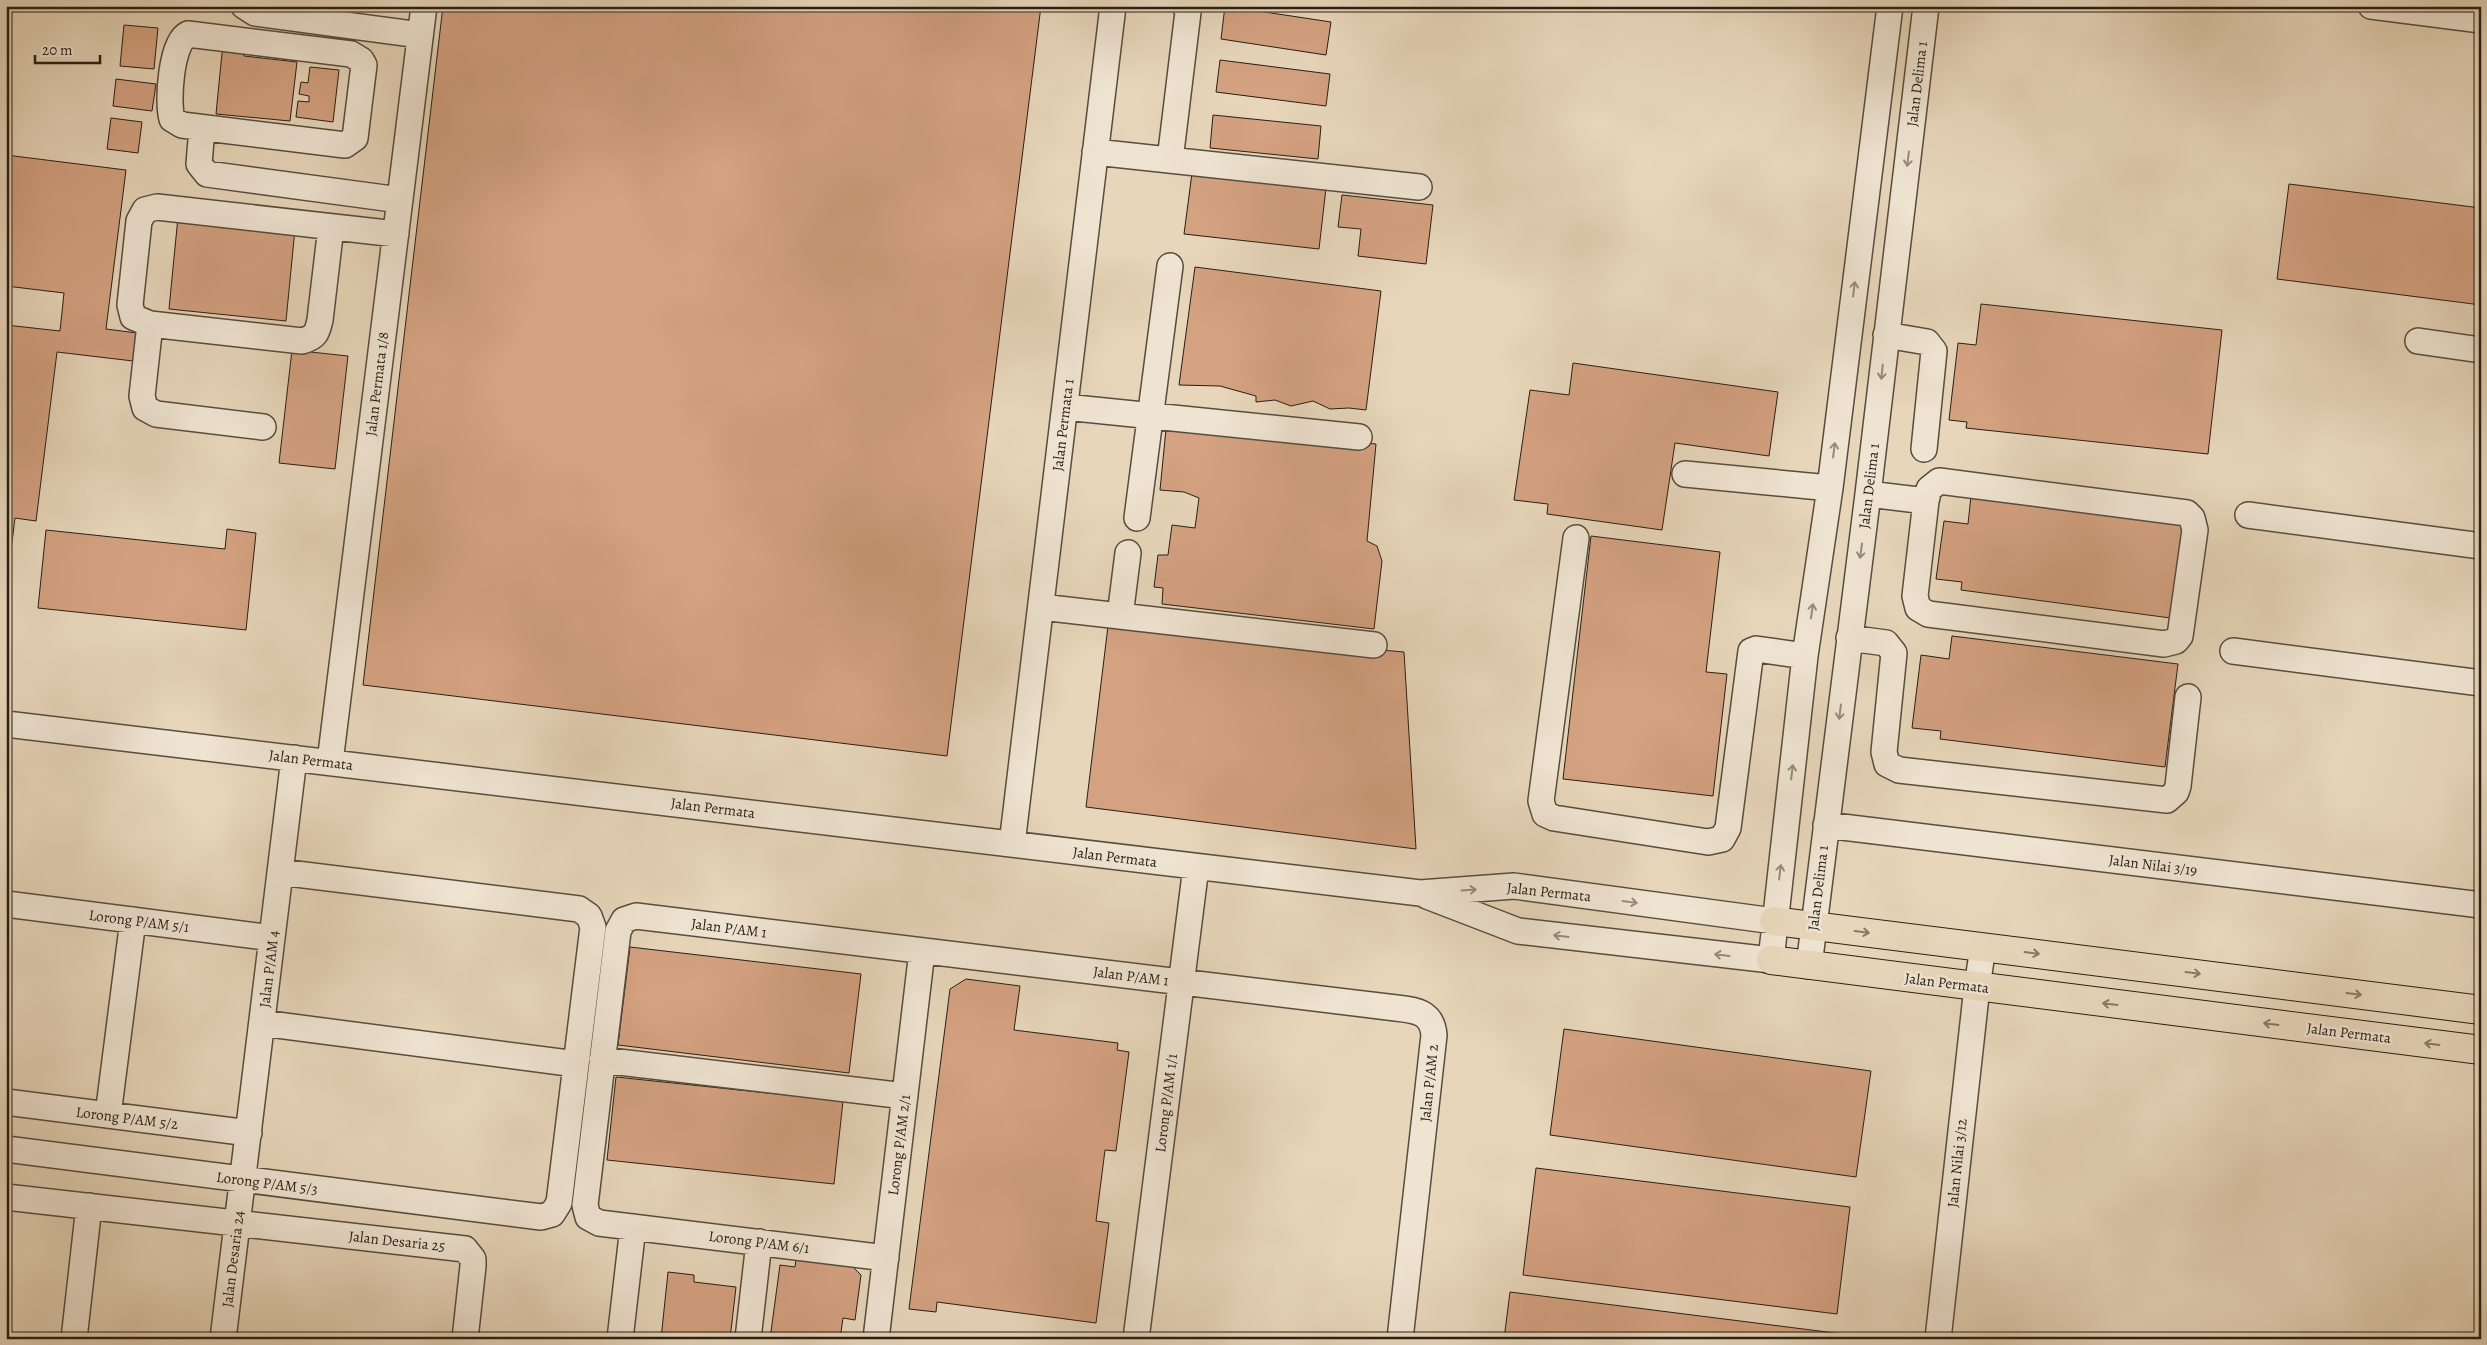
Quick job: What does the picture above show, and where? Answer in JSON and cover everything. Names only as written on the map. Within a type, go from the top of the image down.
[{"type":"main road","name":"Jalan Permata","points":[[1774,921],[2481,1010]]},
{"type":"main road","name":"Jalan Permata","points":[[1771,960],[2481,1050]]},
{"type":"street","points":[[244,6],[255,13],[420,35]]},
{"type":"street","name":"Jalan Permata 1/8","points":[[330,762],[424,6]]},
{"type":"street","name":"Jalan Permata 1","points":[[1012,844],[1113,6]]},
{"type":"street","points":[[1170,160],[1188,12],[1185,6]]},
{"type":"street","points":[[1771,960],[1805,656],[1830,488],[1890,6]]},
{"type":"street","name":"Jalan Delima 1","points":[[1809,966],[1926,6]]},
{"type":"street","points":[[2372,6],[2481,20]]},
{"type":"street","points":[[188,34],[351,54],[361,60],[364,66],[357,132],[355,138],[345,145],[202,128],[182,125],[172,119],[169,107],[176,47],[183,36],[188,34]]},
{"type":"street","points":[[202,128],[199,164],[206,174],[400,200]]},
{"type":"street","points":[[1096,152],[1419,187]]},
{"type":"street","points":[[331,227],[320,320],[317,333],[313,338],[302,341],[150,324],[133,317],[130,305],[139,221],[145,210],[157,207],[396,234]]},
{"type":"street","points":[[1136,518],[1170,266]]},
{"type":"street","points":[[150,324],[142,396],[145,408],[156,414],[263,427]]},
{"type":"street","points":[[1886,335],[1927,342],[1934,351],[1924,449]]},
{"type":"street","points":[[2418,340],[2481,350]]},
{"type":"street","points":[[1065,407],[1359,437]]},
{"type":"street","points":[[1685,474],[1830,488]]},
{"type":"street","points":[[1939,482],[2187,513],[2192,518],[2195,530],[2180,636],[2176,641],[2164,644],[1928,614],[1918,608],[1914,596],[1926,501],[1930,489],[1939,482]]},
{"type":"street","points":[[1868,494],[1926,501]]},
{"type":"street","points":[[2248,516],[2481,546]]},
{"type":"street","points":[[1576,538],[1541,801],[1545,814],[1554,818],[1708,842],[1722,839],[1728,828],[1751,651],[1756,649],[1805,656]]},
{"type":"street","points":[[1120,616],[1128,553]]},
{"type":"street","points":[[1041,607],[1374,646]]},
{"type":"street","points":[[1849,638],[1886,643],[1894,653],[1884,752],[1887,764],[1899,770],[2167,800],[2176,792],[2178,786],[2188,697]]},
{"type":"street","points":[[2233,651],[2481,683]]},
{"type":"street","name":"Jalan Permata","points":[[6,724],[1420,893],[1514,886],[1774,921]]},
{"type":"street","name":"Jalan P/AM 4","points":[[243,1180],[294,758]]},
{"type":"street","name":"Jalan Nilai 3/19","points":[[1826,826],[2481,905]]},
{"type":"street","name":"Lorong P/AM 1/1","points":[[1136,1339],[1196,866]]},
{"type":"street","name":"Lorong P/AM 5/3","points":[[6,1149],[528,1216],[547,1217],[557,1210],[593,927],[592,921],[585,912],[570,908],[280,872]]},
{"type":"street","name":"Jalan Permata","points":[[1420,893],[1518,931],[1771,960]]},
{"type":"street","name":"Lorong P/AM 5/1","points":[[6,904],[272,938]]},
{"type":"street","name":"Jalan P/AM 1","points":[[633,1227],[599,1223],[588,1217],[586,1211],[618,930],[624,920],[630,917],[1181,982]]},
{"type":"street","points":[[108,1115],[132,920]]},
{"type":"street","name":"Jalan Nilai 3/12","points":[[1938,1339],[1983,946]]},
{"type":"street","name":"Lorong P/AM 2/1","points":[[876,1339],[922,951]]},
{"type":"street","name":"Jalan P/AM 2","points":[[1181,982],[1414,1010],[1429,1018],[1433,1026],[1434,1035],[1400,1339]]},
{"type":"street","points":[[262,1022],[576,1064]]},
{"type":"street","points":[[602,1060],[905,1096]]},
{"type":"street","name":"Lorong P/AM 5/2","points":[[6,1102],[248,1133]]},
{"type":"street","name":"Jalan Desaria 24","points":[[224,1339],[243,1180]]},
{"type":"street","points":[[6,1197],[238,1223]]},
{"type":"street","points":[[74,1339],[89,1206]]},
{"type":"street","name":"Jalan Desaria 25","points":[[238,1223],[465,1249],[473,1259],[474,1266],[465,1339]]},
{"type":"street","points":[[620,1339],[633,1227]]},
{"type":"street","name":"Lorong P/AM 6/1","points":[[633,1227],[886,1258]]},
{"type":"street","points":[[748,1339],[759,1242]]},
{"type":"building","points":[[312,6],[347,6],[346,16],[312,12]]},
{"type":"building","points":[[443,6],[1041,6],[947,756],[363,685]]},
{"type":"building","points":[[1225,6],[1331,22],[1326,55],[1221,39]]},
{"type":"building","points":[[124,25],[158,28],[154,69],[120,66]]},
{"type":"building","points":[[223,43],[245,45],[244,56],[297,62],[290,121],[216,114]]},
{"type":"building","points":[[1220,60],[1330,74],[1326,106],[1216,92]]},
{"type":"building","points":[[310,67],[339,70],[333,122],[296,117],[298,101],[309,102],[309,96],[299,94],[301,82],[308,83]]},
{"type":"building","points":[[116,79],[156,84],[152,111],[113,106]]},
{"type":"building","points":[[1213,115],[1321,126],[1318,159],[1210,148]]},
{"type":"building","points":[[111,118],[142,122],[138,153],[107,149]]},
{"type":"building","points":[[6,155],[126,170],[106,329],[137,333],[133,361],[57,352],[36,521],[15,518],[6,591],[6,325],[60,331],[64,293],[6,286]]},
{"type":"building","points":[[1192,173],[1326,188],[1319,249],[1184,234]]},
{"type":"building","points":[[2289,184],[2481,208],[2481,305],[2277,279]]},
{"type":"building","points":[[1342,195],[1433,205],[1426,264],[1358,256],[1361,229],[1338,227]]},
{"type":"building","points":[[178,217],[295,229],[286,321],[169,309]]},
{"type":"building","points":[[1195,267],[1381,291],[1366,410],[1349,408],[1330,409],[1313,401],[1291,406],[1275,400],[1256,402],[1256,396],[1220,386],[1179,385]]},
{"type":"building","points":[[1981,304],[2222,330],[2208,454],[1966,428],[1967,422],[1949,420],[1958,343],[1976,345]]},
{"type":"building","points":[[292,350],[348,356],[335,469],[279,463]]},
{"type":"building","points":[[1573,363],[1778,392],[1769,456],[1675,443],[1662,530],[1547,514],[1548,504],[1514,500],[1530,390],[1569,395]]},
{"type":"building","points":[[1187,425],[1376,444],[1367,541],[1377,546],[1382,561],[1374,629],[1162,604],[1163,588],[1154,587],[1158,555],[1168,555],[1172,525],[1195,528],[1199,498],[1184,492],[1160,490],[1166,429]]},
{"type":"building","points":[[1971,496],[2191,525],[2178,619],[1961,590],[1962,582],[1936,579],[1944,521],[1968,524]]},
{"type":"building","points":[[227,529],[256,533],[246,630],[38,608],[46,530],[225,549]]},
{"type":"building","points":[[1591,536],[1720,552],[1706,672],[1727,674],[1713,796],[1563,779]]},
{"type":"building","points":[[1108,626],[1404,652],[1416,849],[1086,807]]},
{"type":"building","points":[[1952,636],[2178,664],[2165,767],[1940,739],[1941,731],[1912,728],[1921,655],[1949,659]]},
{"type":"building","points":[[630,947],[861,974],[849,1073],[618,1045]]},
{"type":"building","points":[[966,979],[1020,986],[1014,1030],[1118,1043],[1117,1050],[1129,1052],[1116,1151],[1105,1150],[1096,1221],[1109,1223],[1096,1323],[937,1302],[936,1312],[909,1309],[950,989]]},
{"type":"building","points":[[1564,1029],[1871,1071],[1856,1177],[1550,1135]]},
{"type":"building","points":[[616,1077],[843,1101],[834,1184],[607,1160]]},
{"type":"building","points":[[1536,1168],[1850,1207],[1837,1314],[1523,1275]]},
{"type":"building","points":[[796,1259],[852,1266],[861,1275],[855,1320],[843,1318],[840,1339],[770,1339],[780,1265],[795,1267]]},
{"type":"building","points":[[668,1272],[694,1275],[694,1282],[736,1287],[730,1339],[661,1339]]},
{"type":"building","points":[[1510,1292],[1843,1334],[1842,1339],[1504,1339]]}]
